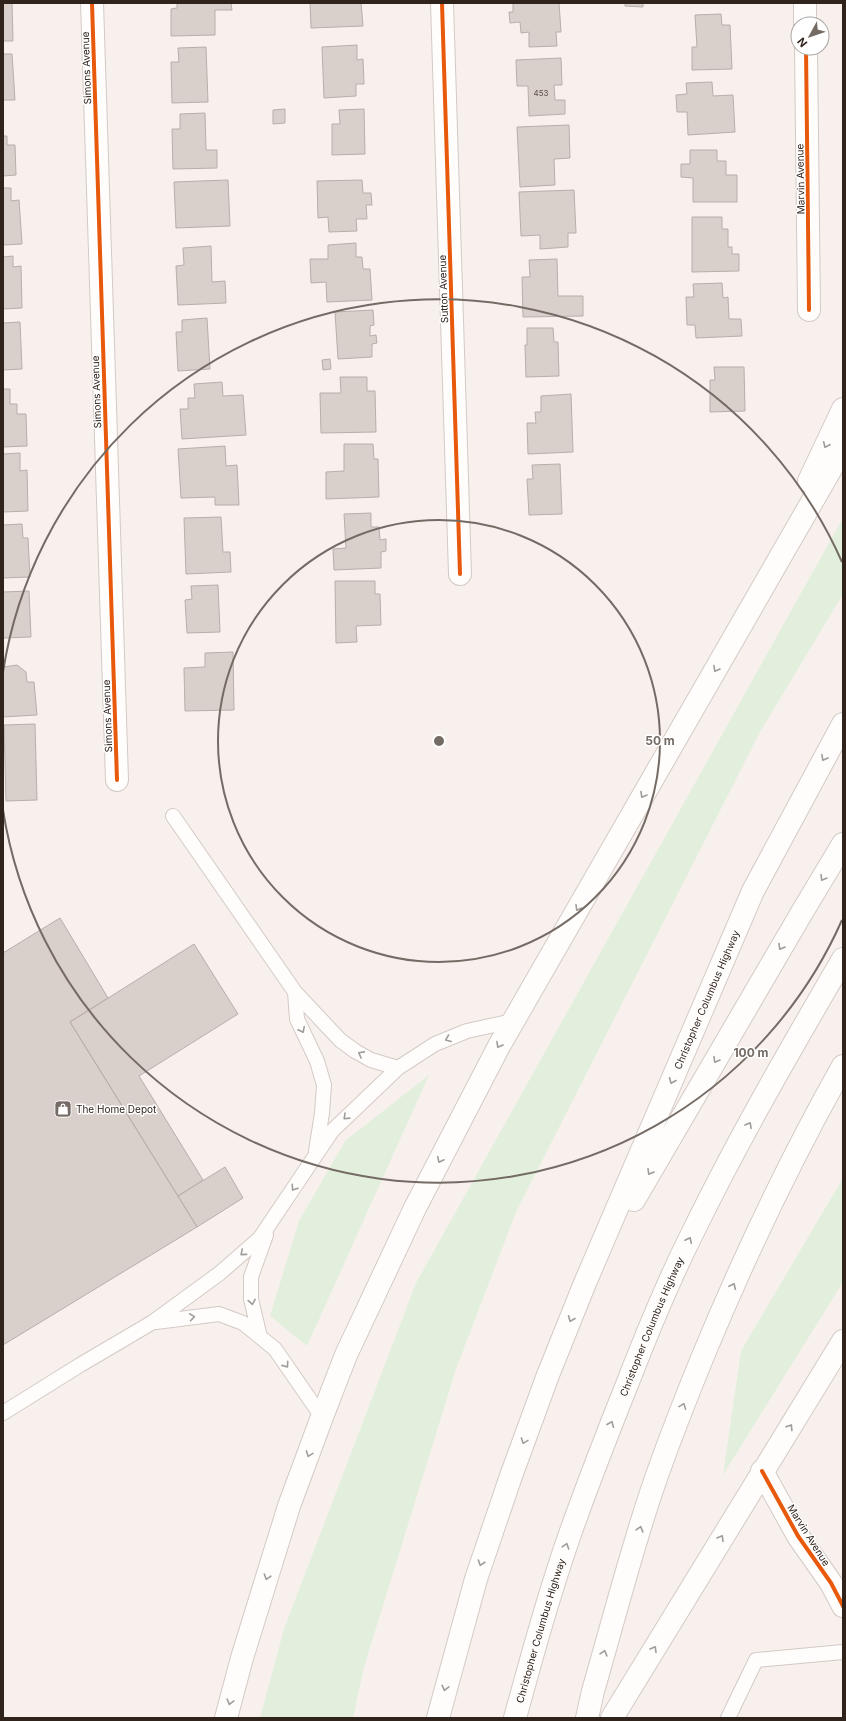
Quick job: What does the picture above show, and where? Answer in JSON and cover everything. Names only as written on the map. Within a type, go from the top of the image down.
[{"type":"main road","name":"Simons Avenue","points":[[92,3],[117,780]]},
{"type":"main road","name":"Sutton Avenue","points":[[442,3],[460,574]]},
{"type":"main road","points":[[805,3],[806,16]]},
{"type":"main road","name":"Marvin Avenue","points":[[806,56],[810,310]]},
{"type":"main road","points":[[736,635],[843,409]]},
{"type":"main road","points":[[226,1718],[242,1658],[289,1506],[346,1355],[415,1208],[498,1046],[843,448]]},
{"type":"main road","name":"Christopher Columbus Highway","points":[[438,1718],[481,1564],[532,1419],[585,1283],[753,891],[843,724]]},
{"type":"main road","name":"Christopher Columbus Highway","points":[[585,1283],[843,844]]},
{"type":"main road","name":"Christopher Columbus Highway","points":[[515,1718],[537,1637],[569,1536],[646,1336],[690,1238],[739,1142],[790,1049],[843,958]]},
{"type":"main road","points":[[587,1718],[593,1691],[647,1505],[684,1404],[724,1305],[768,1208],[843,1066]]},
{"type":"main road","points":[[612,1718],[843,1341]]},
{"type":"main road","name":"Marvin Avenue","points":[[762,1471],[798,1536],[837,1583],[843,1606]]},
{"type":"lane","points":[[173,816],[295,992],[340,1040],[371,1060],[398,1068]]},
{"type":"lane","points":[[295,992],[297,1020],[317,1061],[324,1085],[322,1113],[315,1156]]},
{"type":"lane","points":[[3,1413],[153,1322],[220,1273],[260,1238],[332,1131],[398,1068],[435,1044],[467,1031],[513,1021]]},
{"type":"lane","points":[[260,1336],[251,1299],[251,1277],[270,1225]]},
{"type":"lane","points":[[153,1322],[219,1314],[243,1323],[275,1348],[322,1417]]},
{"type":"lane","points":[[728,1718],[756,1660],[843,1652]]},
{"type":"green space","points":[[843,518],[843,594],[760,732],[516,1212],[456,1369],[364,1667],[353,1718],[260,1718],[284,1629],[416,1283]]},
{"type":"green space","points":[[429,1075],[307,1346],[270,1316],[299,1221],[345,1141]]},
{"type":"green space","points":[[843,1178],[843,1282],[723,1475],[741,1351]]},
{"type":"building","points":[[3,3],[12,3],[13,41],[3,41]]},
{"type":"building","points":[[177,3],[231,3],[232,10],[215,10],[215,35],[171,36],[171,9],[177,8]]},
{"type":"building","points":[[310,3],[361,3],[363,26],[311,28]]},
{"type":"building","points":[[513,3],[559,3],[561,32],[556,32],[557,46],[529,47],[529,32],[521,33],[520,22],[510,23],[509,12],[513,12]]},
{"type":"building","points":[[625,3],[643,3],[643,7],[625,6]]},
{"type":"building","points":[[721,14],[722,25],[730,25],[732,69],[692,70],[692,47],[697,47],[695,15]]},
{"type":"building","points":[[357,45],[357,60],[363,59],[364,84],[356,84],[356,96],[324,98],[322,47]]},
{"type":"building","points":[[206,47],[208,102],[172,103],[171,62],[179,62],[178,48]]},
{"type":"building","points":[[3,54],[12,54],[15,100],[3,100]]},
{"type":"building","points":[[561,58],[562,85],[554,85],[555,100],[565,100],[565,114],[529,116],[528,86],[517,86],[516,60]]},
{"type":"building","points":[[712,82],[713,96],[733,95],[735,132],[688,135],[687,112],[677,112],[676,95],[687,94],[686,83]]},
{"type":"building","points":[[285,109],[285,123],[273,124],[273,110]]},
{"type":"building","points":[[364,109],[365,154],[332,155],[332,124],[340,124],[339,110]]},
{"type":"building","points":[[205,113],[206,150],[217,150],[217,168],[173,169],[172,129],[180,129],[180,114]]},
{"type":"building","points":[[569,125],[570,158],[554,159],[555,185],[520,187],[517,127]]},
{"type":"building","points":[[3,136],[7,136],[7,145],[15,145],[16,175],[3,176]]},
{"type":"building","points":[[690,150],[717,150],[717,161],[726,161],[726,175],[737,175],[737,202],[693,202],[693,178],[681,177],[681,164],[690,164]]},
{"type":"building","points":[[228,180],[230,226],[176,228],[174,182]]},
{"type":"building","points":[[362,180],[363,193],[371,193],[372,205],[366,205],[367,219],[356,219],[357,231],[329,232],[328,217],[318,218],[317,181]]},
{"type":"building","points":[[3,188],[11,188],[11,201],[19,200],[22,244],[3,245]]},
{"type":"building","points":[[574,190],[576,233],[568,233],[568,247],[540,249],[540,235],[521,236],[519,192]]},
{"type":"building","points":[[692,217],[722,217],[722,229],[728,229],[728,247],[732,247],[732,254],[739,254],[739,271],[692,272]]},
{"type":"building","points":[[356,243],[356,257],[362,257],[363,269],[370,269],[372,300],[327,302],[326,282],[311,283],[310,259],[328,259],[328,245]]},
{"type":"building","points":[[211,246],[212,282],[225,281],[226,303],[178,305],[176,266],[184,265],[183,248]]},
{"type":"building","points":[[13,256],[13,267],[21,266],[22,308],[3,309],[3,257]]},
{"type":"building","points":[[557,259],[558,296],[583,296],[583,316],[523,317],[522,277],[530,277],[529,260]]},
{"type":"building","points":[[722,283],[723,298],[728,297],[729,319],[741,319],[742,336],[696,338],[695,325],[687,325],[686,297],[694,297],[693,284]]},
{"type":"building","points":[[373,310],[374,325],[370,326],[370,336],[376,335],[377,343],[372,344],[372,357],[338,359],[335,312]]},
{"type":"building","points":[[207,318],[210,369],[178,371],[176,332],[182,332],[182,320]]},
{"type":"building","points":[[20,322],[22,369],[3,370],[3,323]]},
{"type":"building","points":[[527,328],[553,328],[554,342],[558,342],[559,376],[526,377],[525,345],[527,345]]},
{"type":"building","points":[[330,359],[331,369],[323,370],[322,360]]},
{"type":"building","points":[[714,367],[744,367],[745,411],[710,412],[710,380],[715,380]]},
{"type":"building","points":[[340,377],[367,377],[367,391],[375,391],[376,432],[321,433],[320,393],[341,393]]},
{"type":"building","points":[[222,382],[223,396],[243,395],[246,435],[182,439],[180,409],[188,409],[188,398],[195,398],[194,384]]},
{"type":"building","points":[[3,389],[10,389],[10,404],[17,404],[17,414],[26,414],[27,446],[3,447]]},
{"type":"building","points":[[571,394],[573,452],[528,454],[527,423],[536,423],[535,412],[541,412],[541,396]]},
{"type":"building","points":[[344,444],[373,444],[374,459],[378,459],[379,497],[326,499],[326,472],[344,471]]},
{"type":"building","points":[[225,446],[226,466],[237,465],[239,505],[215,505],[215,497],[181,498],[178,449]]},
{"type":"building","points":[[20,453],[20,471],[27,470],[28,511],[3,512],[3,454]]},
{"type":"building","points":[[560,464],[562,514],[529,515],[527,479],[533,479],[532,465]]},
{"type":"building","points":[[371,513],[371,527],[379,527],[380,540],[386,539],[386,551],[381,552],[381,568],[334,570],[333,549],[346,548],[344,514]]},
{"type":"building","points":[[221,517],[223,552],[230,552],[231,572],[186,574],[184,518]]},
{"type":"building","points":[[22,524],[23,538],[28,538],[30,577],[3,578],[3,525]]},
{"type":"building","points":[[335,581],[375,581],[375,594],[380,594],[381,625],[356,626],[357,642],[336,643]]},
{"type":"building","points":[[218,585],[220,632],[187,633],[185,600],[192,599],[191,586]]},
{"type":"building","points":[[29,591],[31,637],[3,638],[3,592]]},
{"type":"building","points":[[233,652],[234,710],[185,711],[184,668],[205,667],[205,653]]},
{"type":"building","points":[[17,665],[26,672],[27,682],[34,682],[37,715],[3,717],[3,667]]},
{"type":"building","points":[[35,724],[37,800],[6,801],[4,725]]},
{"type":"building","name":"The Home Depot","points":[[60,918],[108,998],[70,1022],[197,1227],[3,1345],[3,953]]},
{"type":"building","points":[[194,944],[238,1014],[139,1076],[203,1180],[178,1196],[70,1022]]},
{"type":"building","points":[[225,1167],[243,1198],[197,1227],[178,1196]]},
{"type":"cycle path","points":[[92,3],[117,780]]},
{"type":"cycle path","points":[[442,3],[460,574]]},
{"type":"cycle path","points":[[806,56],[809,310]]},
{"type":"cycle path","points":[[762,1471],[798,1536],[831,1583],[843,1606]]},
{"type":"place","name":"The Home Depot","points":[[63,1109]]}]
